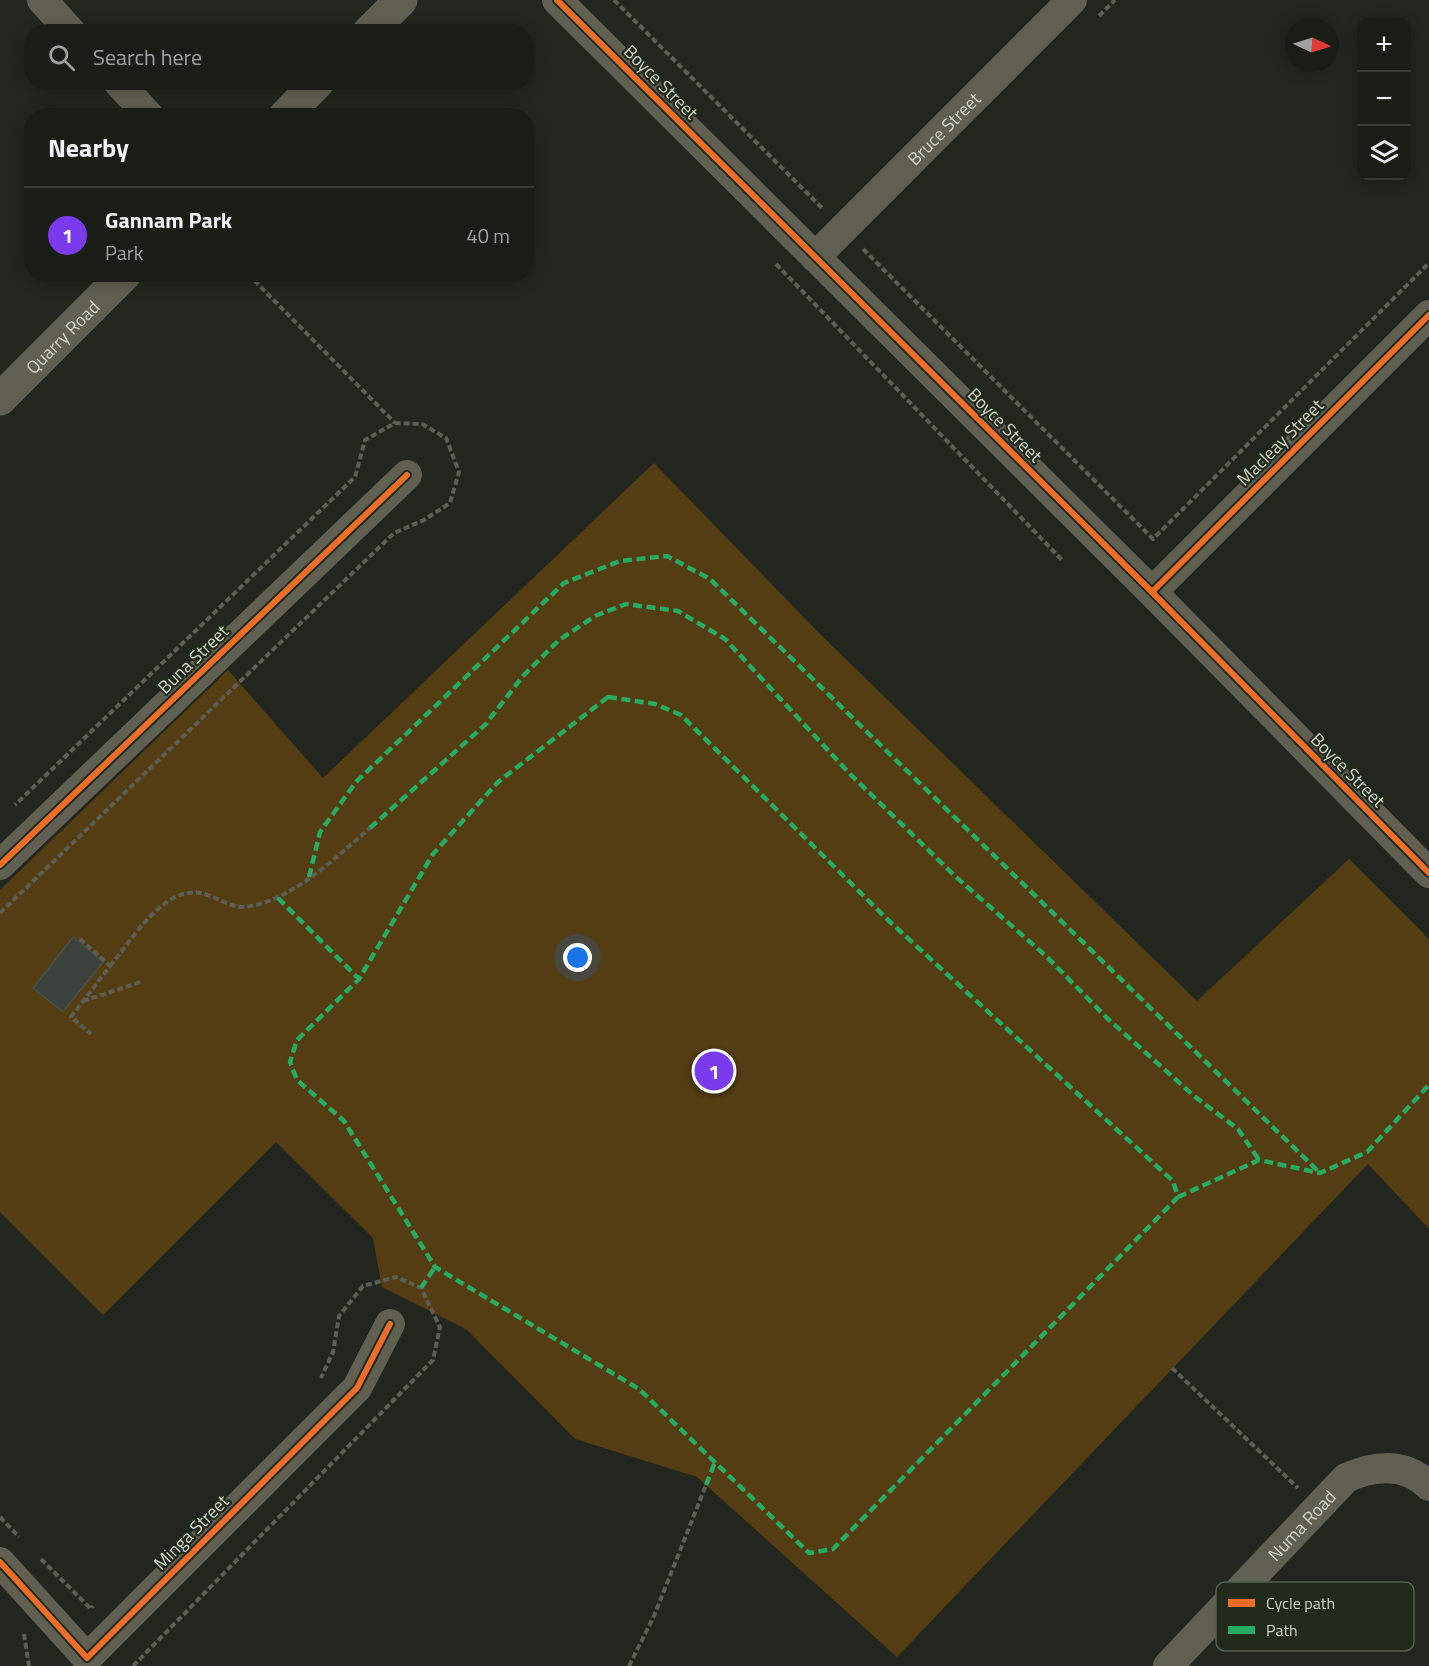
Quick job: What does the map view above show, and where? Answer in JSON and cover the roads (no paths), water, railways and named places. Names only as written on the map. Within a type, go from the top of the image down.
[{"type":"street","points":[[42,0],[64,24]]},
{"type":"street","points":[[377,24],[401,0]]},
{"type":"street","name":"Boyce Street","points":[[557,0],[1152,592],[1429,873]]},
{"type":"street","name":"Bruce Street","points":[[815,257],[1072,0]]},
{"type":"street","points":[[125,90],[142,108]]},
{"type":"street","points":[[293,108],[310,90]]},
{"type":"street","name":"Quarry Road","points":[[0,399],[117,282]]},
{"type":"street","name":"Macleay Street","points":[[1152,592],[1429,315]]},
{"type":"street","name":"Buna Street","points":[[0,865],[408,475]]},
{"type":"street","name":"Minga Street","points":[[0,1562],[87,1658],[357,1388],[390,1324]]},
{"type":"street","name":"Numa Road","points":[[1248,1582],[1346,1478],[1366,1469],[1397,1467],[1420,1477],[1429,1486]]},
{"type":"street","name":"Numa Road","points":[[1168,1666],[1216,1615]]},
{"type":"place","name":"Gannam Park","points":[[714,1071]]}]
